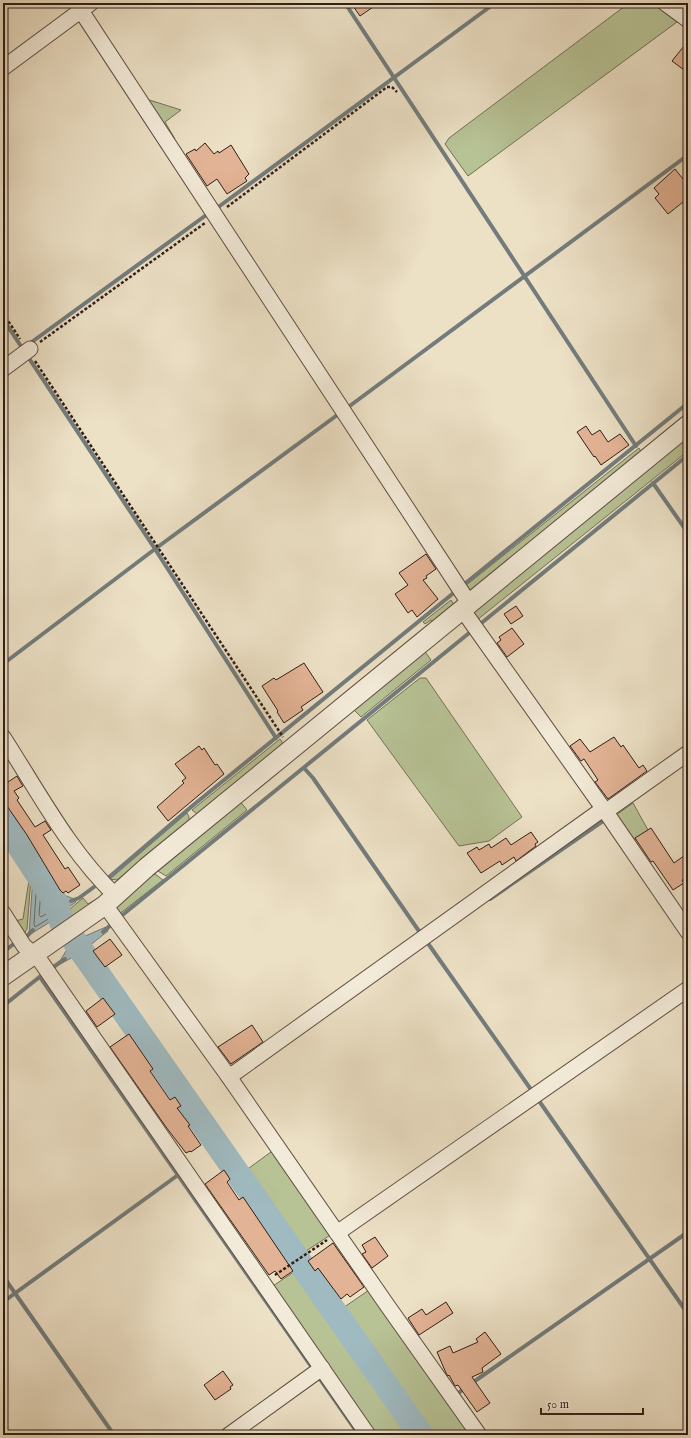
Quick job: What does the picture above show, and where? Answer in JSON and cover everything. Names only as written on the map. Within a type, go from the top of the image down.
[{"type":"street","points":[[665,3],[688,20]]},
{"type":"street","points":[[3,68],[83,5],[211,218],[467,607],[688,932]]},
{"type":"street","points":[[3,369],[27,352]]},
{"type":"street","points":[[3,976],[42,966],[68,932],[110,901],[147,867],[688,425]]},
{"type":"street","points":[[3,737],[67,836],[96,876],[110,901],[229,1077],[340,1231],[479,1435]]},
{"type":"street","points":[[229,1077],[607,812],[688,753]]},
{"type":"street","points":[[3,913],[24,946],[42,966],[263,1284],[318,1371],[368,1435]]},
{"type":"street","points":[[340,1231],[688,989]]},
{"type":"street","points":[[229,1435],[318,1371]]},
{"type":"path","points":[[27,352],[387,87],[392,87],[397,92]]},
{"type":"path","points":[[3,313],[24,344],[27,352],[283,737]]},
{"type":"path","points":[[263,1284],[304,1254],[340,1231]]},
{"type":"green space","points":[[629,3],[652,3],[677,22],[468,176],[445,144],[449,138]]},
{"type":"green space","points":[[143,98],[181,110],[165,122],[175,139],[172,139]]},
{"type":"green space","points":[[688,433],[688,451],[477,620],[471,613]]},
{"type":"green space","points":[[639,448],[642,454],[470,592],[465,586]]},
{"type":"green space","points":[[451,600],[454,605],[434,622],[431,620],[425,624],[423,622]]},
{"type":"green space","points":[[423,649],[431,660],[361,717],[353,709]]},
{"type":"green space","points":[[420,678],[426,678],[522,817],[489,841],[459,846],[367,720]]},
{"type":"green space","points":[[280,739],[282,746],[197,814],[192,810]]},
{"type":"green space","points":[[239,800],[247,810],[166,876],[158,871],[158,867]]},
{"type":"green space","points":[[633,803],[648,830],[635,840],[616,815]]},
{"type":"green space","points":[[187,813],[189,821],[117,880],[110,879]]},
{"type":"green space","points":[[155,874],[163,880],[118,915],[113,906],[145,879]]},
{"type":"green space","points":[[31,878],[27,929],[24,934],[15,921],[23,919],[29,880]]},
{"type":"green space","points":[[100,897],[100,900],[71,921],[67,917],[71,908],[83,898],[88,904]]},
{"type":"green space","points":[[275,1149],[332,1234],[303,1253],[245,1171]]},
{"type":"green space","points":[[298,1269],[412,1435],[376,1435],[273,1286]]},
{"type":"green space","points":[[372,1288],[472,1435],[428,1435],[340,1310]]},
{"type":"water","points":[[41,870],[59,893],[74,899],[76,902],[70,906],[64,916],[83,937],[106,927],[108,931],[89,946],[87,949],[88,951],[79,958],[77,955],[62,963],[60,961],[69,946],[54,923],[50,922],[29,935],[33,875]]},
{"type":"building","points":[[351,3],[379,3],[360,16]]},
{"type":"building","points":[[688,41],[688,73],[672,61]]},
{"type":"building","points":[[205,143],[214,154],[218,151],[219,153],[231,145],[249,174],[245,178],[247,181],[227,194],[217,179],[207,186],[186,154],[195,149],[196,151]]},
{"type":"building","points":[[675,169],[683,179],[688,176],[688,198],[668,214],[655,198],[659,194],[654,188]]},
{"type":"building","points":[[586,426],[592,435],[600,430],[608,442],[620,434],[629,445],[601,465],[577,432]]},
{"type":"building","points":[[426,554],[436,569],[423,580],[438,599],[417,617],[412,610],[408,613],[395,594],[408,585],[399,573]]},
{"type":"building","points":[[516,606],[523,616],[511,624],[504,614]]},
{"type":"building","points":[[512,628],[524,644],[507,657],[497,643],[501,640],[499,637]]},
{"type":"building","points":[[304,663],[323,692],[301,707],[303,710],[284,723],[262,686],[274,678],[276,680]]},
{"type":"building","points":[[614,737],[621,747],[623,745],[639,768],[643,765],[647,771],[608,799],[595,782],[598,780],[584,759],[581,761],[570,746],[580,739],[590,752]]},
{"type":"building","points":[[199,746],[202,750],[204,748],[215,765],[217,764],[224,774],[168,821],[157,807],[184,783],[182,781],[186,778],[175,764]]},
{"type":"building","points":[[3,775],[8,782],[17,776],[23,786],[14,791],[19,798],[17,800],[35,827],[45,821],[51,830],[43,835],[65,869],[68,867],[80,885],[68,893],[66,891],[63,893],[60,890],[27,835],[7,806],[3,809]]},
{"type":"building","points":[[651,828],[674,863],[688,853],[688,876],[682,880],[684,883],[673,890],[653,861],[651,862],[635,838]]},
{"type":"building","points":[[531,832],[538,842],[535,844],[536,846],[516,861],[514,857],[502,865],[500,861],[481,873],[467,853],[477,847],[479,850],[489,844],[491,848],[506,838],[511,845]]},
{"type":"building","points":[[110,939],[122,955],[105,967],[93,951]]},
{"type":"building","points":[[103,998],[115,1014],[97,1027],[86,1011]]},
{"type":"building","points":[[252,1025],[263,1042],[231,1064],[218,1047]]},
{"type":"building","points":[[129,1034],[153,1069],[150,1071],[170,1100],[175,1097],[181,1106],[177,1108],[190,1125],[188,1126],[201,1145],[191,1152],[186,1153],[110,1047]]},
{"type":"building","points":[[224,1170],[230,1179],[227,1182],[239,1200],[243,1197],[293,1271],[281,1279],[275,1271],[269,1275],[205,1184]]},
{"type":"building","points":[[375,1237],[388,1256],[372,1268],[362,1254],[366,1252],[362,1245]]},
{"type":"building","points":[[333,1243],[364,1287],[350,1297],[347,1294],[341,1299],[318,1268],[315,1271],[308,1261]]},
{"type":"building","points":[[446,1302],[453,1313],[419,1335],[408,1318],[422,1309],[426,1315]]},
{"type":"building","points":[[485,1332],[501,1354],[482,1368],[483,1372],[472,1377],[490,1403],[477,1412],[458,1385],[455,1386],[449,1375],[448,1376],[446,1373],[437,1352],[450,1346],[453,1353],[478,1342],[476,1339]]},
{"type":"building","points":[[223,1371],[233,1385],[230,1387],[231,1389],[215,1400],[204,1385]]},
{"type":"waterway","points":[[345,3],[636,446]]},
{"type":"waterway","points":[[217,208],[495,3]]},
{"type":"waterway","points":[[678,3],[688,10]]},
{"type":"waterway","points":[[347,408],[688,155]]},
{"type":"waterway","points":[[29,344],[209,213]]},
{"type":"waterway","points":[[3,319],[155,549],[276,738]]},
{"type":"waterway","points":[[462,586],[688,403]]},
{"type":"waterway","points":[[3,664],[155,549],[340,413]]},
{"type":"waterway","points":[[120,917],[688,455]]},
{"type":"waterway","points":[[653,483],[688,533]]},
{"type":"waterway","points":[[108,878],[191,807],[456,591]]},
{"type":"waterway","points":[[304,768],[313,778],[421,934]]},
{"type":"waterway","points":[[490,899],[606,819]]},
{"type":"waterway","points":[[3,821],[55,901],[62,923],[421,1435]]},
{"type":"waterway","points":[[71,901],[79,898],[94,887]]},
{"type":"waterway","points":[[103,932],[113,923]]},
{"type":"waterway","points":[[27,936],[33,930]]},
{"type":"waterway","points":[[427,942],[532,1091]]},
{"type":"waterway","points":[[3,952],[15,943]]},
{"type":"waterway","points":[[49,970],[65,959]]},
{"type":"waterway","points":[[3,1006],[42,975]]},
{"type":"waterway","points":[[40,977],[359,1435]]},
{"type":"waterway","points":[[537,1098],[688,1314]]},
{"type":"waterway","points":[[3,1302],[178,1175]]},
{"type":"waterway","points":[[472,1383],[688,1232]]},
{"type":"waterway","points":[[3,1276],[114,1435]]},
{"type":"waterway","points":[[456,1395],[466,1387]]},
{"type":"waterway","points":[[218,1435],[226,1429]]}]
